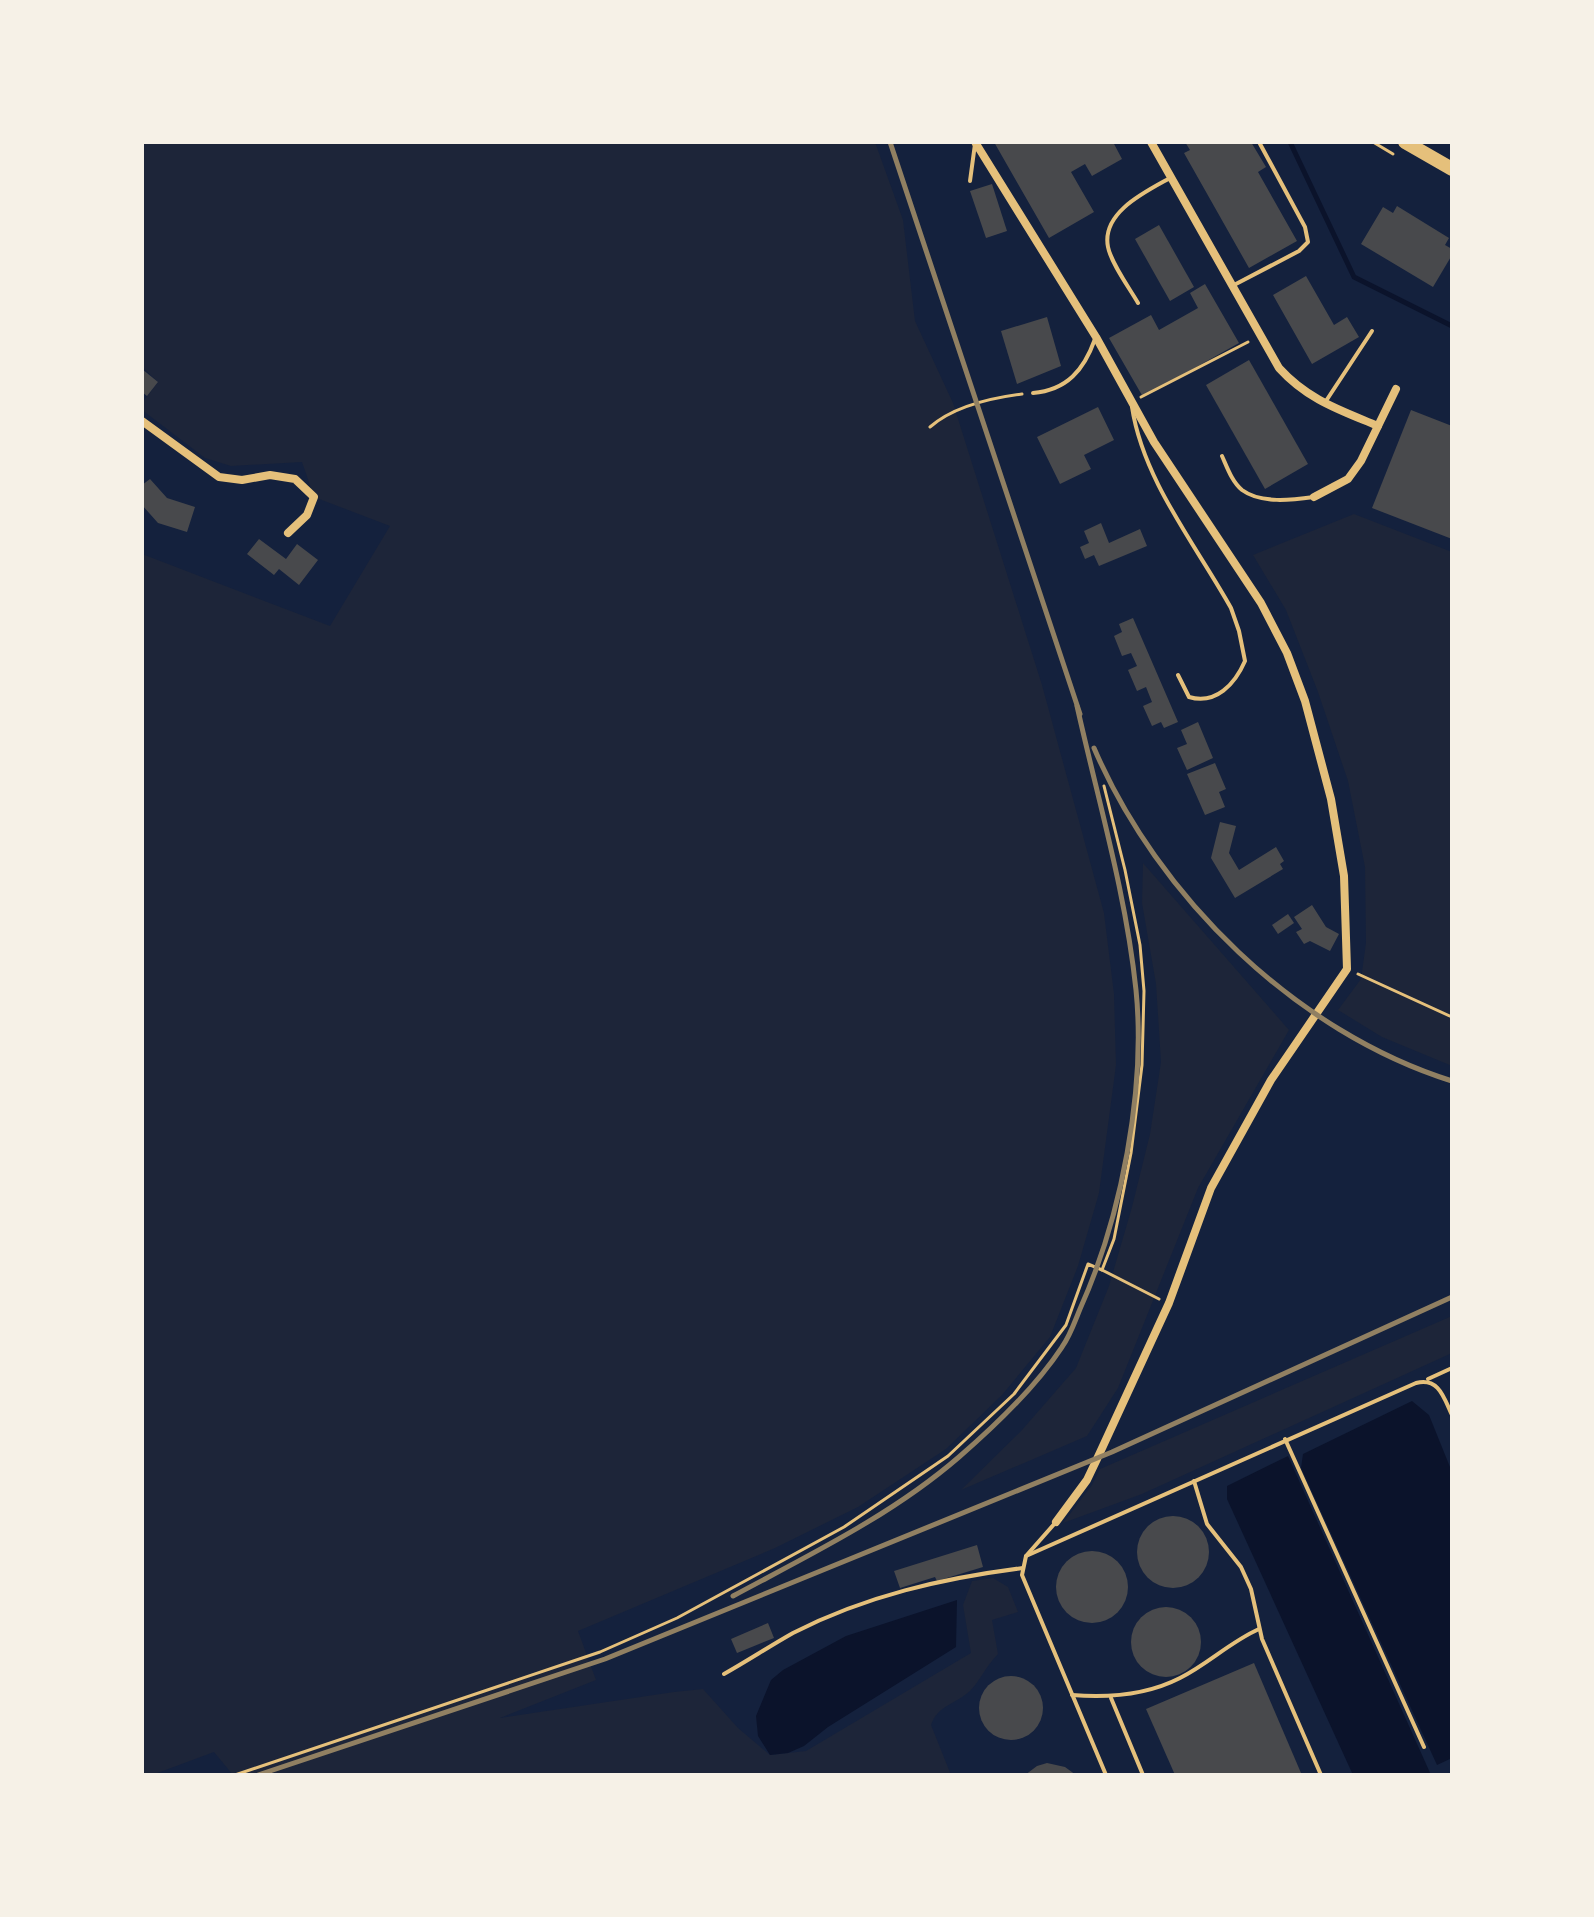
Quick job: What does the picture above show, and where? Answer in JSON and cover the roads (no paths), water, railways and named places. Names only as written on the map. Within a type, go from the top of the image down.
[{"type":"highway","points":[[1405,142],[1452,169]]},
{"type":"street","points":[[975,142],[1096,337],[1131,404],[1261,603],[1292,665],[1305,701],[1331,799],[1344,876],[1347,969],[1271,1080],[1211,1188],[1169,1303],[1087,1480],[1056,1522]]},
{"type":"street","points":[[1151,142],[1279,368],[1296,386],[1325,403],[1378,426]]},
{"type":"street","points":[[1314,497],[1348,479],[1361,461],[1396,389]]},
{"type":"street","points":[[142,421],[219,477],[242,480],[270,475],[295,479],[314,497],[307,515],[288,533]]},
{"type":"lane","points":[[970,181],[975,142]]},
{"type":"lane","points":[[1233,285],[1299,251],[1308,242],[1305,227],[1259,142]]},
{"type":"lane","points":[[1138,303],[1108,249],[1109,231],[1128,201],[1172,177]]},
{"type":"lane","points":[[1325,403],[1372,331]]},
{"type":"lane","points":[[1033,393],[1046,392],[1070,382],[1088,358],[1096,337]]},
{"type":"lane","points":[[1131,404],[1135,427],[1152,468],[1231,608],[1245,661],[1230,685],[1207,699],[1189,697],[1178,675]]},
{"type":"lane","points":[[1222,456],[1241,489],[1253,495],[1270,499],[1314,497]]},
{"type":"lane","points":[[1026,1556],[1285,1439],[1452,1368]]},
{"type":"lane","points":[[1426,1380],[1433,1382],[1440,1390],[1452,1415]]},
{"type":"lane","points":[[1285,1439],[1424,1747]]},
{"type":"lane","points":[[1194,1481],[1207,1524],[1231,1552],[1251,1589],[1259,1629],[1321,1775]]},
{"type":"lane","points":[[1056,1522],[1026,1556],[1022,1575],[1106,1775]]},
{"type":"lane","points":[[724,1674],[794,1633],[888,1594],[973,1574],[1023,1568]]},
{"type":"lane","points":[[1072,1695],[1111,1698],[1179,1679],[1237,1639],[1259,1629]]},
{"type":"lane","points":[[1111,1698],[1143,1775]]},
{"type":"waterway","points":[[1290,142],[1354,277],[1452,326]]},
{"type":"railway","points":[[890,142],[1080,714]]},
{"type":"railway","points":[[733,1596],[879,1515],[933,1478],[973,1445],[1040,1377],[1065,1343],[1095,1273],[1127,1153],[1137,1069],[1138,1029],[1126,918],[1077,706]]},
{"type":"railway","points":[[1094,748],[1121,803],[1155,856],[1194,906],[1238,952],[1287,993],[1339,1029],[1394,1059],[1452,1081]]},
{"type":"railway","points":[[258,1775],[605,1659],[1112,1452],[1452,1297]]}]
